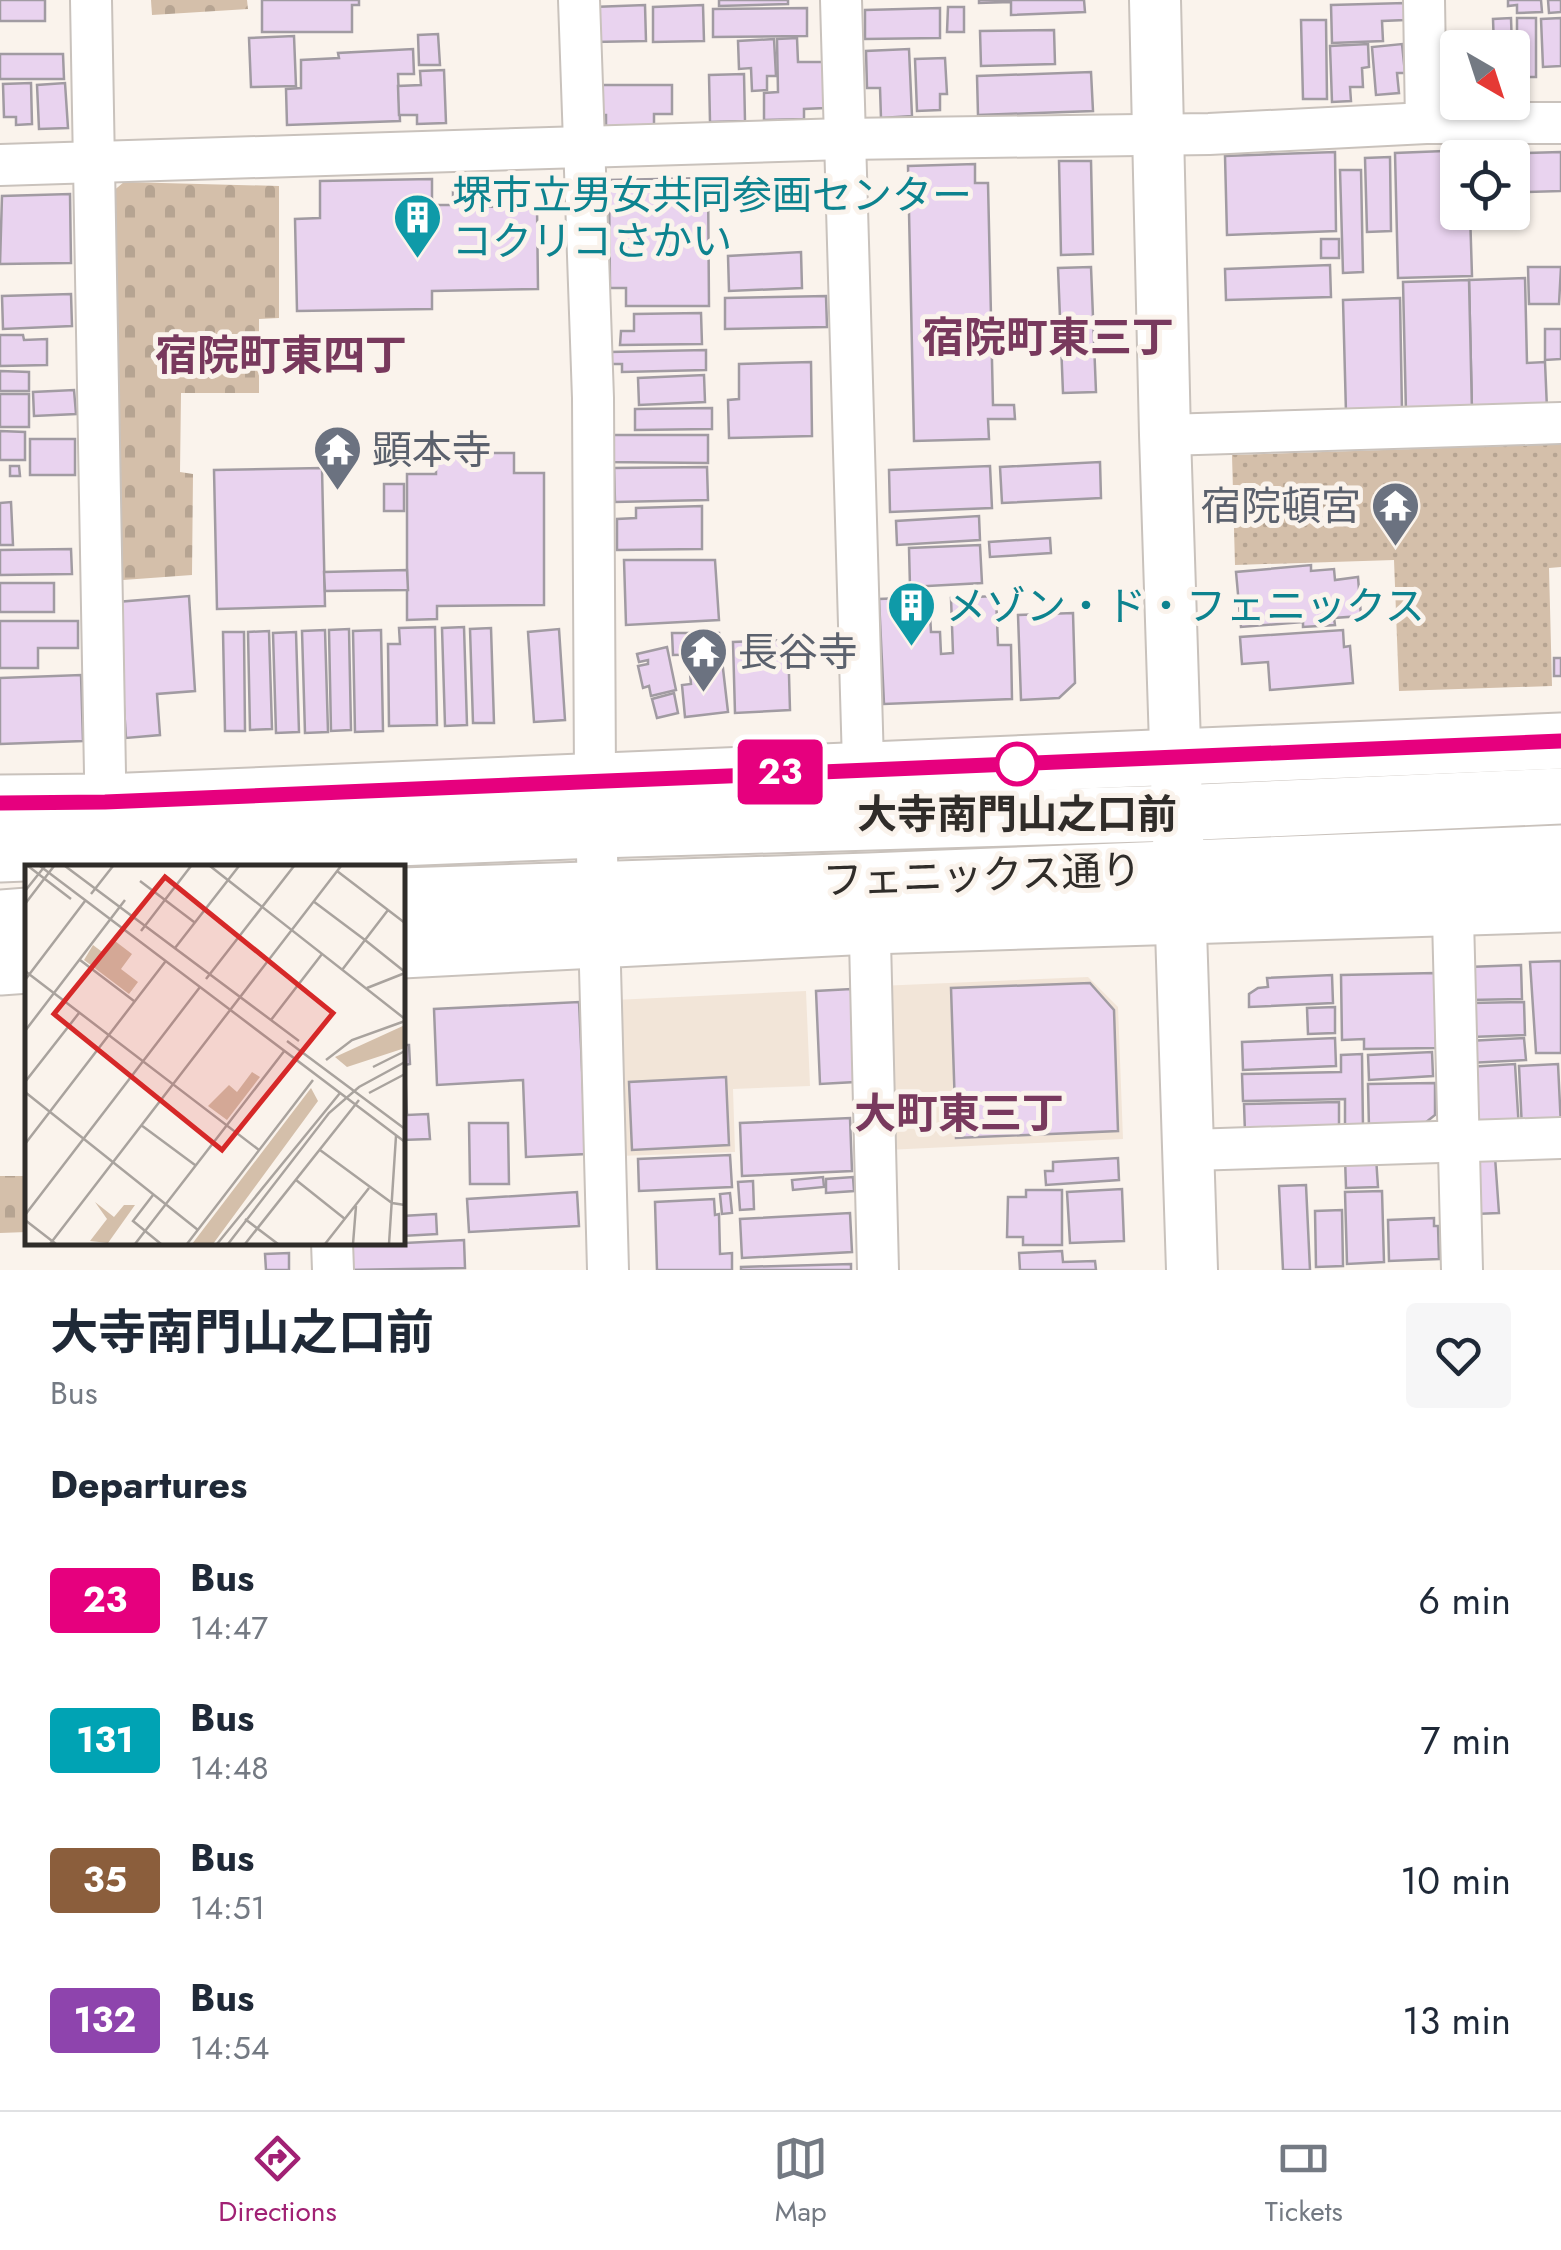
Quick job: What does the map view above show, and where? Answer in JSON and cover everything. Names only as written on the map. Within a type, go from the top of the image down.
[{"type":"highway","points":[[0,854],[107,840],[596,805],[864,768],[1561,741]]},
{"type":"highway","name":"フェニックス通り","points":[[596,805],[865,822],[1561,796]]},
{"type":"highway","points":[[0,803],[107,840]]},
{"type":"highway","points":[[405,950],[598,942],[870,904],[1452,881],[1561,853]]},
{"type":"highway","points":[[1452,881],[1561,904]]},
{"type":"highway","name":"フェニックス通り","points":[[405,896],[598,888],[870,904]]},
{"type":"highway","points":[[0,918],[25,916]]},
{"type":"highway","points":[[0,967],[25,965]]},
{"type":"street","points":[[90,0],[107,840]]},
{"type":"street","points":[[579,0],[594,398],[598,942],[608,1270]]},
{"type":"street","points":[[841,0],[865,822]]},
{"type":"street","points":[[1154,0],[1192,1270]]},
{"type":"street","points":[[1424,0],[1426,123]]},
{"type":"street","points":[[0,165],[1561,122]]},
{"type":"street","points":[[1165,435],[1561,423]]},
{"type":"street","points":[[1452,881],[1462,1270]]},
{"type":"street","points":[[870,904],[878,1270]]},
{"type":"street","points":[[1190,1150],[1561,1138]]},
{"type":"street","points":[[332,1245],[333,1270]]},
{"type":"shaded area","points":[[1088,977],[1118,1007],[1123,1139],[886,1150],[879,986]]},
{"type":"shaded area","points":[[806,991],[810,1086],[733,1089],[735,1152],[619,1156],[614,1000]]},
{"type":"green space","points":[[151,0],[247,0],[248,9],[152,15]]},
{"type":"green space","points":[[124,182],[279,186],[279,318],[259,319],[259,393],[181,393],[180,472],[193,474],[192,575],[123,580],[112,192]]},
{"type":"green space","name":"宿院頓宮","points":[[1561,444],[1561,567],[1549,568],[1552,686],[1399,691],[1394,560],[1235,565],[1232,455]]},
{"type":"green space","points":[[0,1176],[25,1176],[25,1232],[0,1233]]},
{"type":"building","points":[[0,0],[45,0],[45,21],[0,21]]},
{"type":"building","points":[[262,0],[359,0],[359,5],[352,5],[352,32],[262,32]]},
{"type":"building","points":[[719,0],[788,0],[788,4],[719,6]]},
{"type":"building","points":[[979,0],[1084,0],[1085,12],[1011,15],[1011,2]]},
{"type":"building","points":[[1508,0],[1541,0],[1542,12],[1517,13],[1517,5],[1508,6]]},
{"type":"building","points":[[1548,0],[1561,0],[1561,12],[1549,13]]},
{"type":"building","points":[[1405,3],[1405,20],[1382,21],[1383,41],[1332,43],[1331,5]]},
{"type":"building","points":[[645,5],[646,41],[593,42],[593,7]]},
{"type":"building","points":[[703,5],[704,41],[653,42],[653,7]]},
{"type":"building","points":[[948,7],[964,7],[964,32],[947,32]]},
{"type":"building","points":[[807,8],[807,36],[713,37],[713,9]]},
{"type":"building","points":[[940,8],[940,38],[865,39],[865,10]]},
{"type":"building","points":[[1511,18],[1511,30],[1493,30],[1493,19]]},
{"type":"building","points":[[1517,18],[1536,18],[1536,77],[1530,77],[1530,30],[1517,30]]},
{"type":"building","points":[[1561,18],[1561,66],[1543,67],[1541,19]]},
{"type":"building","points":[[1301,20],[1326,20],[1327,99],[1303,99]]},
{"type":"building","points":[[1054,30],[1055,64],[981,66],[980,31]]},
{"type":"building","points":[[438,34],[440,65],[419,65],[418,35]]},
{"type":"building","points":[[294,36],[296,86],[251,87],[249,38]]},
{"type":"building","points":[[797,38],[798,62],[824,62],[825,108],[804,109],[804,119],[764,120],[764,93],[778,92],[777,39]]},
{"type":"building","points":[[774,39],[776,76],[767,76],[767,90],[752,91],[751,68],[739,69],[738,41]]},
{"type":"building","points":[[1368,44],[1369,67],[1362,68],[1363,87],[1350,87],[1351,101],[1332,102],[1330,46]]},
{"type":"building","points":[[1402,44],[1405,73],[1397,73],[1399,93],[1376,95],[1372,47]]},
{"type":"building","points":[[413,49],[414,74],[398,74],[400,121],[287,125],[286,89],[301,88],[301,60],[339,58],[338,53]]},
{"type":"building","points":[[909,49],[912,116],[881,118],[880,88],[867,88],[866,51]]},
{"type":"building","points":[[0,54],[63,54],[64,79],[0,79]]},
{"type":"building","points":[[945,58],[947,94],[940,94],[940,110],[917,111],[915,59]]},
{"type":"building","points":[[444,70],[446,123],[417,124],[417,115],[399,115],[398,86],[421,85],[420,71]]},
{"type":"building","points":[[1091,72],[1093,111],[978,115],[977,76]]},
{"type":"building","points":[[744,74],[745,121],[710,122],[709,75]]},
{"type":"building","points":[[31,83],[32,124],[16,125],[16,117],[4,117],[3,84]]},
{"type":"building","points":[[65,83],[68,128],[39,129],[37,85]]},
{"type":"building","points":[[595,85],[672,85],[672,114],[654,114],[654,127],[606,127],[606,115],[595,115]]},
{"type":"building","points":[[1440,151],[1440,230],[1471,230],[1472,276],[1398,278],[1395,153]]},
{"type":"building","points":[[1335,152],[1336,231],[1227,235],[1225,156]]},
{"type":"building","points":[[1561,152],[1561,191],[1530,192],[1530,153]]},
{"type":"building","points":[[1390,157],[1391,231],[1367,232],[1365,158]]},
{"type":"building","points":[[1059,161],[1091,161],[1093,254],[1061,255]]},
{"type":"building","points":[[975,164],[975,183],[988,183],[993,405],[1014,405],[1015,419],[988,419],[989,439],[914,441],[908,166]]},
{"type":"building","points":[[1340,170],[1361,170],[1363,272],[1343,273]]},
{"type":"building","points":[[708,178],[709,306],[626,306],[626,288],[610,288],[609,180]]},
{"type":"building","name":"堺市立男女共同参画センター コクリコさかい","points":[[432,179],[432,205],[453,205],[453,189],[466,189],[467,207],[537,206],[538,289],[432,291],[432,309],[297,311],[295,219],[320,218],[320,181]]},
{"type":"building","points":[[70,194],[71,263],[0,264],[2,196]]},
{"type":"building","points":[[1321,239],[1339,239],[1339,258],[1321,258]]},
{"type":"building","points":[[801,252],[802,288],[729,291],[728,256]]},
{"type":"building","points":[[1330,265],[1331,297],[1226,300],[1225,269]]},
{"type":"building","points":[[1091,267],[1096,392],[1063,393],[1058,268]]},
{"type":"building","points":[[1528,267],[1561,267],[1559,304],[1529,304]]},
{"type":"building","points":[[1525,278],[1527,363],[1545,362],[1547,409],[1472,412],[1469,280]]},
{"type":"building","points":[[1469,280],[1472,412],[1406,413],[1403,282]]},
{"type":"building","points":[[71,294],[72,326],[3,329],[2,296]]},
{"type":"building","points":[[826,296],[827,327],[725,329],[725,298]]},
{"type":"building","points":[[1400,298],[1402,412],[1346,413],[1343,300]]},
{"type":"building","points":[[701,313],[702,344],[620,345],[621,331],[634,331],[634,314]]},
{"type":"building","points":[[1545,329],[1561,329],[1561,359],[1545,360]]},
{"type":"building","points":[[0,335],[47,339],[47,365],[0,366]]},
{"type":"building","points":[[706,350],[706,370],[622,372],[622,364],[610,364],[609,352]]},
{"type":"building","points":[[811,362],[812,436],[729,438],[728,400],[739,399],[739,364]]},
{"type":"building","points":[[0,371],[29,372],[29,391],[0,391]]},
{"type":"building","points":[[704,375],[705,402],[639,405],[638,378]]},
{"type":"building","points":[[74,390],[76,414],[34,416],[33,392]]},
{"type":"building","points":[[0,394],[29,394],[29,427],[0,427]]},
{"type":"building","points":[[712,408],[712,429],[635,430],[635,409]]},
{"type":"building","points":[[0,431],[25,432],[25,460],[0,460]]},
{"type":"building","points":[[604,435],[708,435],[708,463],[604,462]]},
{"type":"building","points":[[30,439],[75,439],[75,475],[30,475]]},
{"type":"building","points":[[436,453],[514,453],[514,473],[544,473],[544,605],[437,606],[437,619],[407,620],[407,474],[436,474]]},
{"type":"building","points":[[1100,462],[1101,498],[1002,503],[1000,467]]},
{"type":"building","points":[[10,466],[19,466],[20,476],[10,476]]},
{"type":"building","points":[[990,466],[992,508],[890,512],[889,470]]},
{"type":"building","points":[[707,467],[708,500],[615,502],[614,468]]},
{"type":"building","points":[[322,468],[325,606],[217,609],[214,470]]},
{"type":"building","points":[[384,484],[404,484],[404,511],[384,511]]},
{"type":"building","points":[[11,502],[13,545],[0,545],[0,503]]},
{"type":"building","points":[[702,506],[702,549],[617,550],[617,519],[636,518],[636,508]]},
{"type":"building","points":[[979,516],[980,540],[897,545],[896,521]]},
{"type":"building","points":[[1050,538],[1051,553],[990,557],[989,542]]},
{"type":"building","points":[[980,545],[982,583],[910,587],[909,548]]},
{"type":"building","points":[[71,549],[72,574],[0,575],[0,550]]},
{"type":"building","points":[[624,560],[715,560],[719,620],[626,625]]},
{"type":"building","points":[[1311,565],[1311,571],[1334,569],[1335,580],[1358,577],[1361,616],[1334,618],[1335,625],[1303,627],[1303,622],[1241,627],[1236,572]]},
{"type":"building","points":[[407,570],[408,590],[325,591],[324,572]]},
{"type":"building","points":[[0,583],[54,583],[54,612],[0,612]]},
{"type":"building","points":[[189,596],[195,691],[157,694],[160,735],[126,738],[117,602]]},
{"type":"building","name":"メゾン・ド・フェニックス","points":[[996,596],[998,645],[1011,645],[1012,699],[884,704],[879,599],[929,597],[931,632],[940,632],[941,654],[953,653],[951,598]]},
{"type":"building","points":[[1073,613],[1075,683],[1059,698],[1021,700],[1018,615]]},
{"type":"building","points":[[0,621],[78,621],[78,648],[38,648],[38,668],[0,668]]},
{"type":"building","points":[[435,627],[437,725],[389,726],[388,644],[400,644],[399,628]]},
{"type":"building","points":[[464,627],[467,725],[445,726],[442,628]]},
{"type":"building","points":[[491,628],[494,723],[473,723],[470,629]]},
{"type":"building","points":[[349,629],[351,730],[331,731],[329,630]]},
{"type":"building","points":[[559,629],[565,720],[534,722],[528,632]]},
{"type":"building","points":[[325,630],[328,732],[305,733],[302,631]]},
{"type":"building","points":[[381,630],[383,731],[355,732],[353,631]]},
{"type":"building","points":[[1343,630],[1344,647],[1350,646],[1353,683],[1270,690],[1268,662],[1242,664],[1240,637]]},
{"type":"building","points":[[269,631],[272,729],[250,730],[248,632]]},
{"type":"building","points":[[223,632],[244,632],[245,731],[225,731]]},
{"type":"building","points":[[296,632],[299,732],[276,733],[273,633]]},
{"type":"building","points":[[672,633],[719,633],[719,654],[673,655]]},
{"type":"building","points":[[788,640],[790,710],[735,713],[733,642]]},
{"type":"building","points":[[667,647],[676,690],[651,696],[649,686],[643,688],[638,666],[648,664],[648,660],[639,662],[637,654]]},
{"type":"building","points":[[1554,658],[1561,658],[1561,676],[1554,676]]},
{"type":"building","points":[[722,660],[728,712],[685,717],[682,685],[691,684],[689,663]]},
{"type":"building","points":[[81,675],[83,741],[0,744],[0,678]]},
{"type":"building","points":[[674,693],[678,713],[657,718],[652,699]]},
{"type":"building","points":[[1561,961],[1561,1053],[1536,1053],[1530,962]]},
{"type":"building","points":[[1521,965],[1522,999],[1469,1000],[1468,967]]},
{"type":"building","points":[[1435,973],[1436,1048],[1364,1049],[1364,1039],[1342,1040],[1341,975]]},
{"type":"building","points":[[1332,975],[1333,1003],[1249,1007],[1249,994],[1268,987],[1267,978]]},
{"type":"building","points":[[1090,983],[1114,1010],[1118,1131],[956,1138],[951,988]]},
{"type":"building","points":[[851,989],[855,1082],[820,1084],[816,991]]},
{"type":"building","points":[[579,1002],[586,1154],[526,1157],[523,1080],[437,1085],[434,1009]]},
{"type":"building","points":[[1524,1002],[1525,1035],[1471,1037],[1470,1003]]},
{"type":"building","points":[[1335,1007],[1335,1033],[1308,1034],[1307,1008]]},
{"type":"building","points":[[1335,1038],[1336,1066],[1243,1070],[1242,1042]]},
{"type":"building","points":[[1524,1038],[1526,1060],[1469,1063],[1468,1041]]},
{"type":"building","points":[[405,1045],[409,1045],[410,1064],[405,1065]]},
{"type":"building","points":[[1432,1052],[1433,1076],[1369,1080],[1368,1055]]},
{"type":"building","points":[[1362,1054],[1363,1128],[1345,1128],[1345,1099],[1243,1101],[1242,1074],[1341,1072],[1341,1055]]},
{"type":"building","points":[[1515,1064],[1519,1130],[1470,1122],[1467,1067]]},
{"type":"building","points":[[1558,1064],[1561,1127],[1522,1129],[1519,1066]]},
{"type":"building","points":[[405,1065],[407,1115],[428,1114],[430,1139],[405,1140]]},
{"type":"building","points":[[726,1077],[729,1145],[632,1150],[629,1082]]},
{"type":"building","points":[[1435,1083],[1435,1115],[1420,1127],[1369,1128],[1368,1084]]},
{"type":"building","points":[[1339,1102],[1339,1131],[1245,1133],[1244,1104]]},
{"type":"building","points":[[850,1118],[852,1171],[742,1176],[740,1123]]},
{"type":"building","points":[[469,1123],[508,1123],[509,1184],[470,1184]]},
{"type":"building","points":[[730,1155],[732,1187],[639,1191],[638,1159]]},
{"type":"building","points":[[1376,1157],[1378,1187],[1346,1188],[1345,1158]]},
{"type":"building","points":[[1495,1157],[1499,1213],[1475,1214],[1471,1158]]},
{"type":"building","points":[[1118,1158],[1119,1180],[1046,1185],[1045,1171],[1053,1171],[1053,1162]]},
{"type":"building","points":[[823,1177],[824,1187],[793,1190],[792,1180]]},
{"type":"building","points":[[853,1177],[854,1191],[826,1193],[826,1179]]},
{"type":"building","points":[[753,1181],[754,1209],[740,1210],[738,1182]]},
{"type":"building","points":[[1306,1185],[1310,1270],[1283,1270],[1279,1186]]},
{"type":"building","points":[[1122,1189],[1124,1241],[1070,1243],[1067,1192]]},
{"type":"building","points":[[1026,1190],[1062,1190],[1062,1245],[1023,1245],[1023,1237],[1007,1237],[1008,1197],[1026,1197]]},
{"type":"building","points":[[1382,1191],[1384,1262],[1347,1264],[1345,1192]]},
{"type":"building","points":[[577,1192],[579,1226],[469,1232],[467,1199]]},
{"type":"building","points":[[730,1193],[732,1213],[722,1214],[720,1194]]},
{"type":"building","points":[[714,1199],[715,1215],[719,1214],[720,1254],[732,1253],[732,1270],[657,1270],[655,1202]]},
{"type":"building","points":[[1342,1210],[1343,1266],[1316,1267],[1315,1211]]},
{"type":"building","points":[[850,1213],[852,1252],[742,1258],[740,1219]]},
{"type":"building","points":[[436,1214],[437,1234],[405,1236],[405,1216]]},
{"type":"building","points":[[1434,1218],[1434,1226],[1438,1226],[1439,1259],[1389,1261],[1388,1220]]},
{"type":"building","points":[[464,1240],[465,1268],[346,1270],[345,1246]]},
{"type":"building","points":[[1062,1251],[1063,1262],[1095,1261],[1096,1270],[1020,1270],[1019,1253]]},
{"type":"building","points":[[289,1253],[289,1270],[266,1270],[265,1254]]},
{"type":"building","points":[[851,1264],[851,1270],[741,1270],[741,1267]]},
{"type":"bus line","name":"23","points":[[0,803],[105,802],[1561,741]]},
{"type":"place","name":"堺市立男女共同参画センター コクリコさかい","points":[[417,260]]},
{"type":"place","name":"顕本寺","points":[[337,492]]},
{"type":"place","name":"宿院頓宮","points":[[1396,548]]},
{"type":"place","name":"メゾン・ド・フェニックス","points":[[911,648]]},
{"type":"place","name":"長谷寺","points":[[703,694]]},
{"type":"place","name":"大寺南門山之口前","points":[[1017,764]]},
{"type":"district","name":"宿院町東三丁","points":[[1048,337]]},
{"type":"district","name":"宿院町東四丁","points":[[281,355]]},
{"type":"district","name":"大町東三丁","points":[[959,1113]]}]
